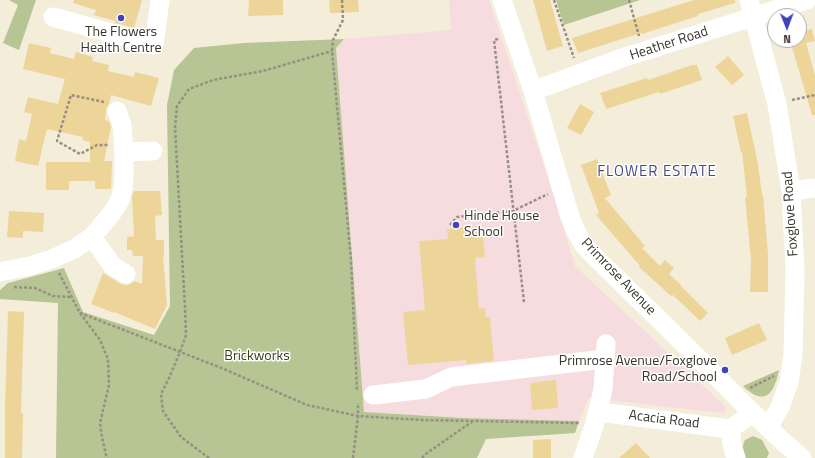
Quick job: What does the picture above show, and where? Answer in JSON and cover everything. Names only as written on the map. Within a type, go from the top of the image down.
[{"type":"street","points":[[53,17],[154,45],[160,0]]},
{"type":"street","name":"Primrose Avenue","points":[[502,0],[533,91],[570,218],[583,244],[768,428],[784,452],[802,458]]},
{"type":"street","name":"Heather Road","points":[[533,91],[622,58],[643,52],[751,8],[807,0]]},
{"type":"street","name":"Foxglove Road","points":[[751,8],[776,104],[786,160],[791,192],[795,271],[793,355],[789,382],[780,407],[768,428]]},
{"type":"street","points":[[0,272],[30,266],[52,259],[74,249],[92,237],[112,213],[120,200],[123,188],[124,149],[122,125],[117,111]]},
{"type":"street","points":[[124,149],[153,151]]},
{"type":"street","points":[[791,192],[815,188]]},
{"type":"street","points":[[92,237],[112,265],[126,274]]},
{"type":"street","points":[[363,396],[426,389],[451,376],[606,351],[604,389],[597,417],[583,458]]},
{"type":"street","points":[[736,458],[730,429],[752,413]]},
{"type":"street","name":"Acacia Road","points":[[597,417],[730,429]]},
{"type":"path","points":[[342,0],[343,20],[333,40],[332,52],[363,396],[358,416],[353,458]]},
{"type":"path","points":[[554,0],[579,74]]},
{"type":"path","points":[[629,0],[643,52]]},
{"type":"path","points":[[514,33],[494,40],[524,302]]},
{"type":"path","points":[[209,458],[181,437],[163,411],[161,394],[186,335],[185,292],[175,128],[177,106],[189,89],[213,80],[263,71],[332,52]]},
{"type":"path","points":[[117,111],[111,104],[71,95],[57,141],[80,154],[97,145],[124,149]]},
{"type":"path","points":[[776,104],[815,95]]},
{"type":"path","points":[[450,225],[457,217],[513,211],[561,187]]},
{"type":"path","points":[[52,259],[80,313],[100,340],[108,359],[109,385],[100,423],[106,455],[108,458]]},
{"type":"path","points":[[12,287],[35,288],[53,296],[72,297]]},
{"type":"path","points":[[80,313],[224,369],[306,405],[358,416],[421,420],[473,421],[597,417]]},
{"type":"path","points":[[735,395],[760,382],[791,369]]},
{"type":"path","points":[[422,458],[473,421]]},
{"type":"shaded area","name":"Hinde House School","points":[[449,0],[489,0],[553,193],[575,266],[726,407],[724,413],[589,398],[579,421],[463,418],[364,412],[336,48],[344,39],[451,30]]},
{"type":"green space","points":[[9,0],[36,0],[19,50],[3,43],[18,5]]},
{"type":"green space","points":[[556,0],[640,0],[564,25]]},
{"type":"green space","name":"Brickworks","points":[[344,39],[336,48],[364,412],[463,418],[579,421],[575,433],[486,439],[477,458],[56,458],[58,303],[0,299],[0,290],[8,283],[64,268],[83,312],[154,335],[170,306],[167,105],[174,70],[194,48],[244,43]]},
{"type":"green space","points":[[779,370],[772,391],[764,396],[753,394],[743,386]]},
{"type":"green space","points":[[753,436],[762,440],[769,453],[767,458],[744,458],[742,448],[745,440]]},
{"type":"building","name":"The Flowers Health Centre","points":[[74,0],[142,0],[134,28],[94,15],[96,10],[73,3]]},
{"type":"building","points":[[249,0],[283,0],[283,15],[248,16]]},
{"type":"building","points":[[329,0],[358,0],[359,12],[330,13]]},
{"type":"building","points":[[533,0],[550,0],[563,46],[547,51]]},
{"type":"building","points":[[694,0],[735,0],[735,3],[698,14],[698,16],[642,34],[641,33],[578,53],[572,38]]},
{"type":"building","points":[[812,29],[815,41],[807,43],[807,30]]},
{"type":"building","points":[[29,43],[51,48],[50,53],[74,59],[76,52],[93,57],[92,61],[109,65],[108,71],[134,77],[135,72],[159,78],[151,106],[111,95],[106,109],[105,120],[109,121],[111,127],[104,161],[112,161],[111,189],[95,189],[95,181],[69,181],[69,190],[46,190],[46,162],[90,162],[90,142],[82,140],[83,137],[47,129],[38,166],[15,161],[19,139],[26,141],[32,114],[24,112],[28,97],[58,104],[65,79],[23,69]]},
{"type":"building","points":[[807,47],[815,75],[815,115],[812,115],[792,48],[807,48]]},
{"type":"building","points":[[728,56],[744,75],[732,85],[715,67]]},
{"type":"building","points":[[692,65],[697,65],[702,80],[660,94],[659,92],[606,109],[600,93],[647,78],[648,80]]},
{"type":"building","points":[[580,104],[594,112],[581,135],[567,128]]},
{"type":"building","points":[[747,113],[763,195],[768,254],[768,292],[750,292],[751,260],[745,197],[747,197],[742,152],[733,116]]},
{"type":"building","points":[[597,159],[611,195],[605,198],[645,246],[642,248],[660,266],[665,260],[674,268],[669,274],[708,313],[700,321],[673,295],[671,296],[639,267],[640,266],[596,215],[599,213],[581,165]]},
{"type":"building","points":[[134,191],[160,191],[162,215],[155,216],[156,240],[164,240],[163,255],[167,305],[155,329],[91,304],[103,273],[121,284],[127,285],[134,281],[142,284],[143,256],[133,256],[132,250],[127,250],[127,237],[134,236],[132,196]]},
{"type":"building","points":[[9,211],[44,213],[43,232],[23,231],[23,238],[7,237]]},
{"type":"building","points":[[482,226],[485,257],[475,258],[479,309],[485,308],[485,317],[490,317],[494,361],[466,364],[466,360],[408,365],[403,312],[425,310],[419,241],[448,239],[447,229]]},
{"type":"building","points":[[8,311],[24,312],[21,413],[23,413],[22,458],[5,458]]},
{"type":"building","points":[[759,323],[767,340],[732,355],[725,338]]},
{"type":"building","points":[[556,380],[558,408],[532,410],[530,383]]},
{"type":"building","points":[[551,439],[551,458],[533,458],[533,440]]},
{"type":"building","points":[[636,443],[650,458],[619,458]]},
{"type":"place","name":"The Flowers Health Centre","points":[[121,18]]},
{"type":"place","name":"Hinde House School","points":[[456,225]]},
{"type":"place","name":"Primrose Avenue/Foxglove Road/School","points":[[725,370]]},
{"type":"district","name":"FLOWER ESTATE","points":[[657,172]]}]
